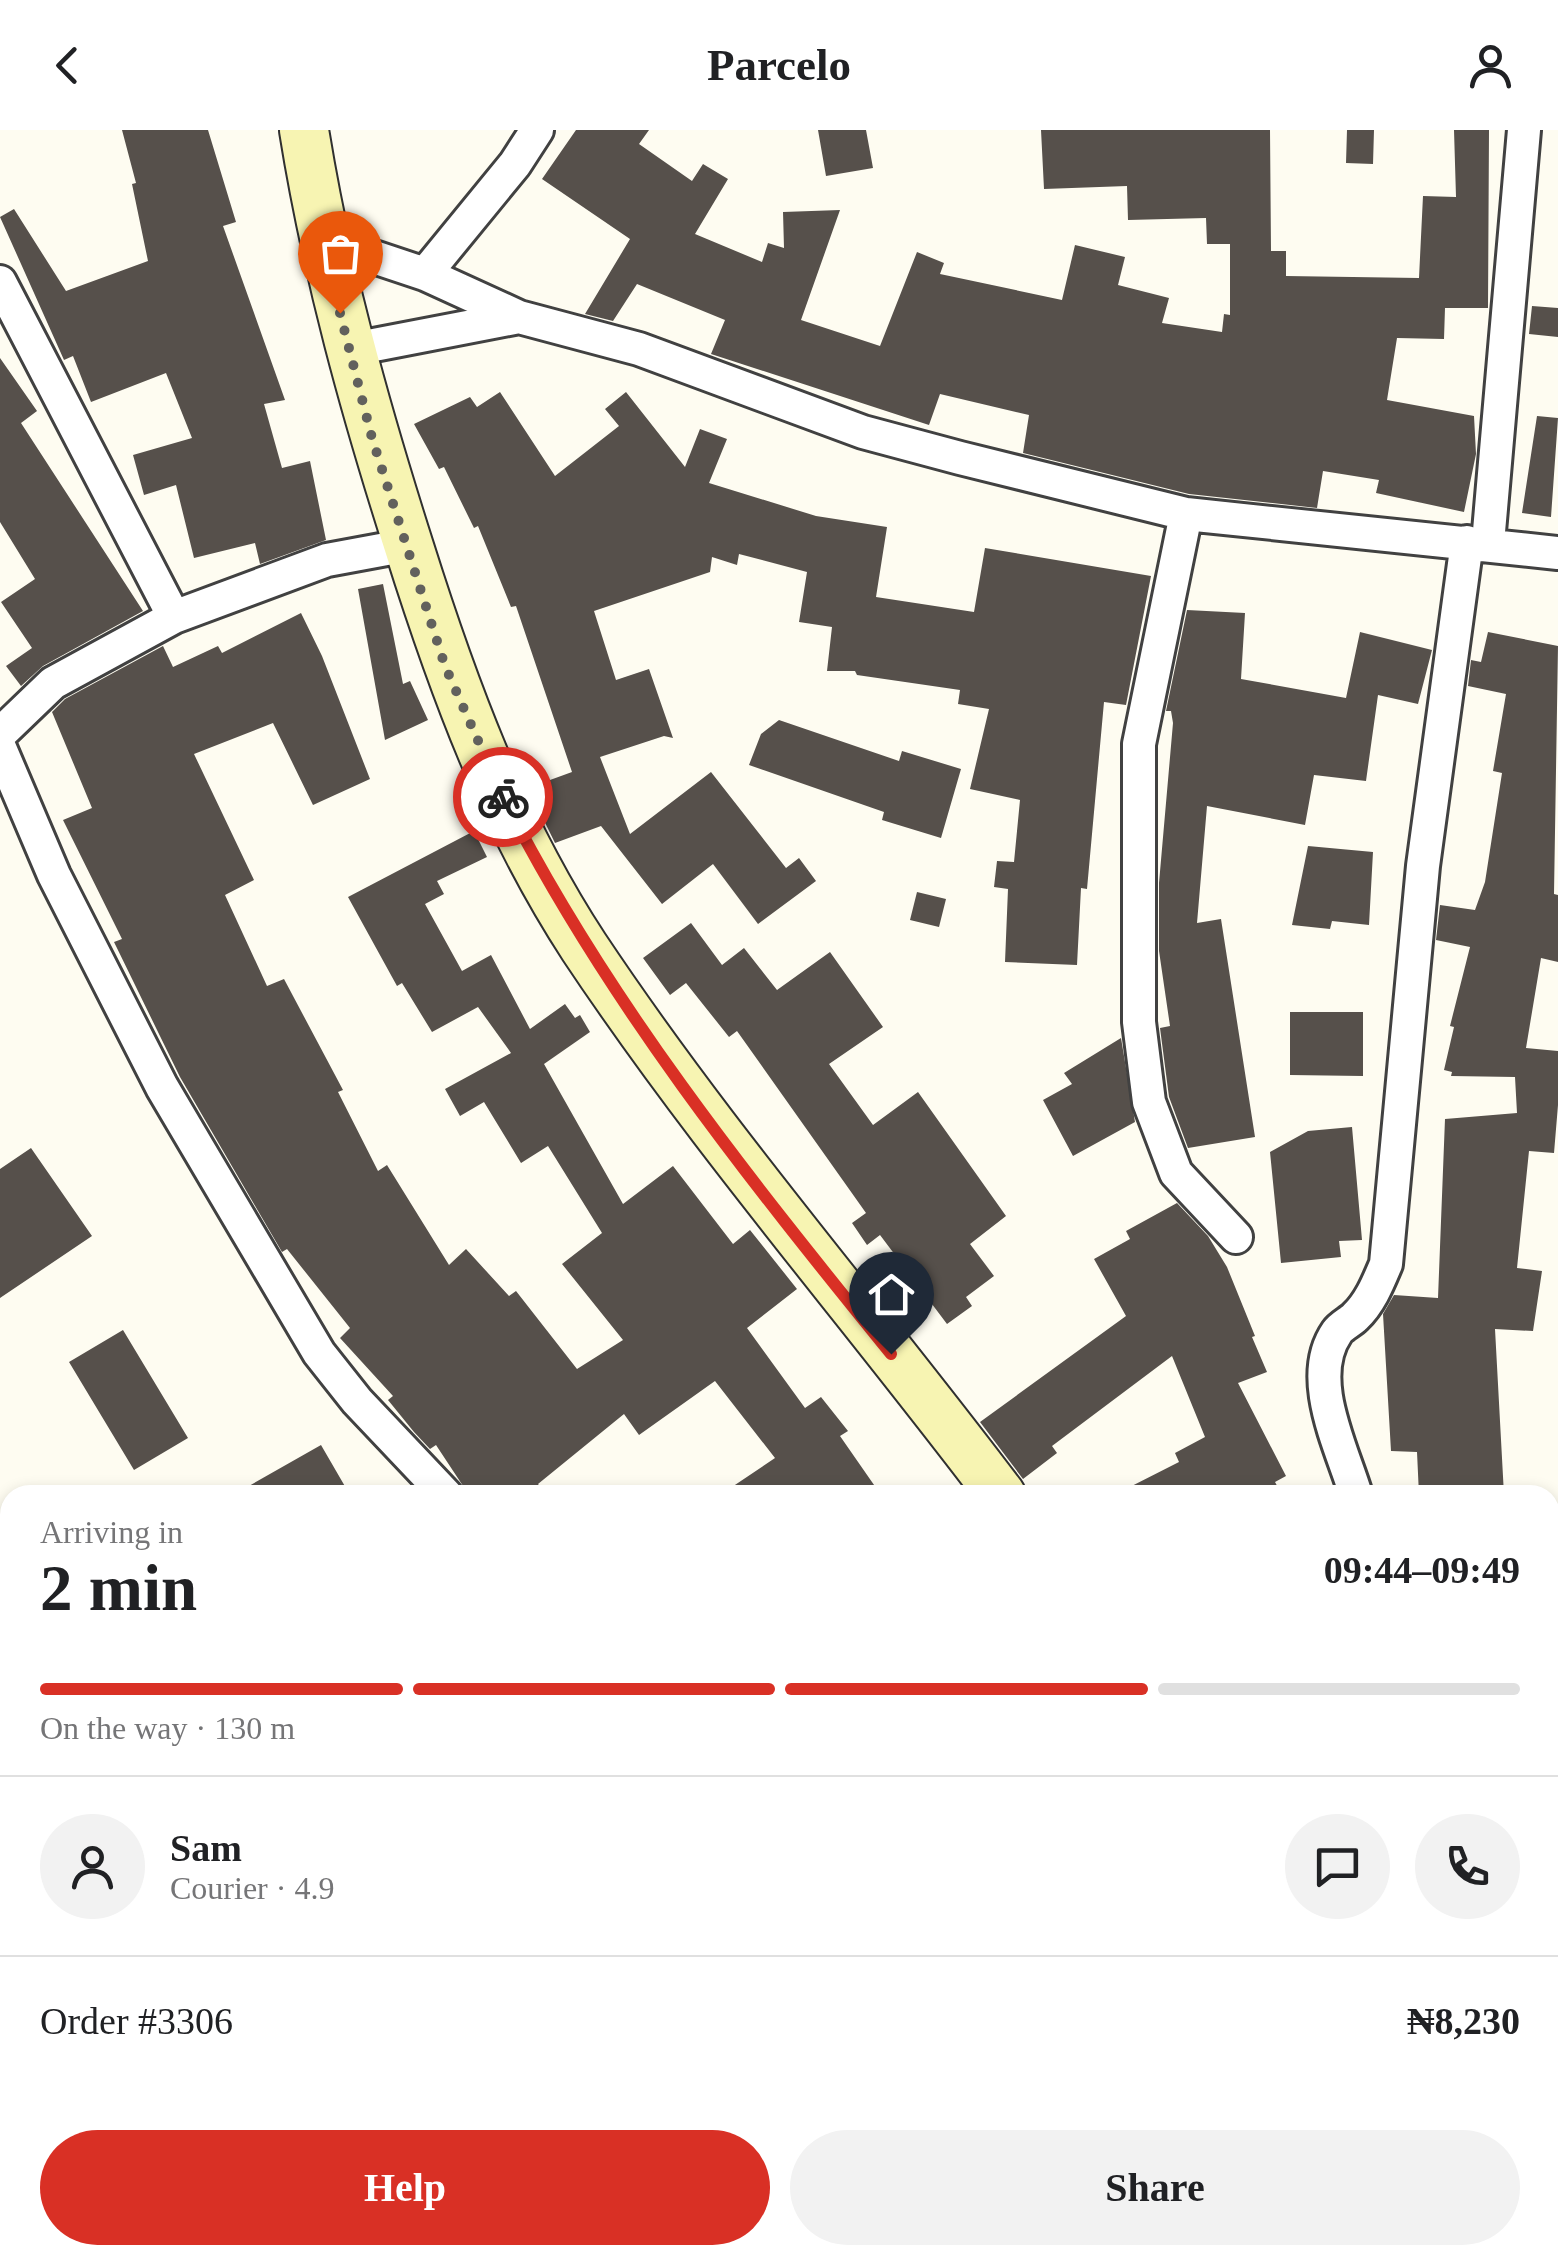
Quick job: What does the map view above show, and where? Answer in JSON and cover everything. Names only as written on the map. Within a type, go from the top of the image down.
[{"type":"street","points":[[304,130],[348,350],[445,666],[488,767],[584,945],[682,1082],[993,1485]]},
{"type":"street","points":[[425,274],[515,164],[537,130]]},
{"type":"street","points":[[1353,1485],[1324,1387],[1328,1354],[1338,1330],[1356,1316],[1374,1292],[1386,1264],[1422,866],[1478,543],[1524,130]]},
{"type":"street","points":[[323,240],[425,274],[519,316],[639,349],[863,432],[1186,514],[1558,553]]},
{"type":"street","points":[[0,282],[174,618]]},
{"type":"street","points":[[348,350],[519,316]]},
{"type":"street","points":[[1186,514],[1139,744],[1139,1022],[1149,1102],[1176,1173],[1236,1237]]},
{"type":"street","points":[[0,734],[53,683],[174,618],[327,560],[408,544]]},
{"type":"street","points":[[0,748],[54,876],[162,1087],[319,1353],[357,1401],[437,1485]]},
{"type":"building","points":[[122,130],[208,130],[236,222],[223,226],[285,400],[264,404],[282,468],[310,461],[326,540],[260,564],[255,543],[194,558],[176,485],[144,495],[133,455],[192,438],[166,373],[91,402],[73,356],[64,360],[0,217],[14,209],[66,291],[148,261],[132,184],[136,183]]},
{"type":"building","points":[[576,130],[649,130],[639,144],[692,181],[703,164],[728,179],[695,234],[762,262],[768,243],[784,248],[783,212],[840,210],[801,320],[880,346],[917,252],[944,263],[940,274],[1062,300],[1075,245],[1125,257],[1118,285],[1169,298],[1162,323],[1222,332],[1224,314],[1230,315],[1230,244],[1207,244],[1206,218],[1128,220],[1127,186],[1044,189],[1041,130],[1270,130],[1271,251],[1286,251],[1286,276],[1419,278],[1423,196],[1456,197],[1454,130],[1489,130],[1488,308],[1445,308],[1444,339],[1397,338],[1387,400],[1474,416],[1476,454],[1464,512],[1376,493],[1379,480],[1323,471],[1317,508],[1189,494],[1023,453],[1029,415],[940,394],[929,425],[711,354],[725,320],[637,284],[613,321],[585,314],[630,239],[542,179]]},
{"type":"building","points":[[818,130],[866,130],[873,168],[826,176]]},
{"type":"building","points":[[1347,130],[1374,130],[1373,164],[1346,163]]},
{"type":"building","points":[[1532,306],[1558,308],[1558,337],[1529,334]]},
{"type":"building","points":[[0,358],[37,411],[21,423],[143,611],[43,666],[21,686],[6,666],[32,648],[1,602],[35,579],[0,522]]},
{"type":"building","points":[[500,392],[555,476],[619,426],[605,409],[626,392],[685,467],[700,429],[727,439],[709,483],[816,516],[887,527],[876,597],[974,612],[985,548],[1151,576],[1126,705],[1104,702],[1087,889],[1081,888],[1077,965],[1005,962],[1008,889],[994,887],[997,861],[1014,862],[1020,800],[970,789],[989,709],[958,704],[960,690],[857,675],[855,671],[827,671],[832,627],[799,622],[807,572],[739,554],[737,565],[712,557],[710,572],[594,611],[616,680],[649,669],[673,738],[664,736],[600,757],[630,834],[711,772],[786,868],[799,858],[816,881],[758,924],[713,864],[662,904],[601,826],[555,843],[528,788],[572,772],[516,606],[511,607],[478,526],[474,528],[444,467],[439,469],[414,424],[470,397],[477,407]]},
{"type":"building","points":[[1537,416],[1558,418],[1551,517],[1522,513]]},
{"type":"building","points":[[383,584],[403,684],[410,681],[428,720],[385,740],[358,589]]},
{"type":"building","points":[[1187,610],[1245,613],[1241,679],[1346,698],[1360,632],[1432,650],[1418,704],[1378,695],[1366,781],[1314,775],[1305,825],[1207,806],[1197,923],[1221,919],[1255,1137],[1188,1148],[1169,1097],[1160,1028],[1170,1026],[1159,951],[1159,883],[1173,723],[1171,711],[1166,711]]},
{"type":"building","points":[[301,613],[370,779],[313,805],[273,723],[194,754],[254,880],[225,895],[267,986],[284,979],[343,1090],[338,1092],[378,1171],[387,1165],[449,1265],[466,1249],[509,1296],[516,1291],[577,1369],[623,1340],[562,1264],[602,1233],[548,1146],[521,1163],[484,1102],[460,1116],[445,1089],[511,1053],[478,1007],[432,1032],[402,983],[397,986],[348,897],[474,831],[487,857],[437,881],[444,894],[425,904],[462,971],[491,955],[530,1029],[565,1004],[575,1018],[580,1015],[590,1032],[544,1064],[623,1204],[673,1166],[733,1244],[750,1230],[797,1289],[747,1328],[805,1408],[821,1397],[848,1431],[840,1436],[874,1485],[735,1485],[775,1458],[715,1381],[639,1435],[624,1414],[539,1485],[462,1485],[436,1445],[430,1449],[388,1400],[393,1396],[340,1338],[350,1328],[287,1249],[282,1252],[180,1077],[114,942],[122,939],[63,820],[92,808],[52,712],[65,699],[163,646],[173,667],[218,646],[222,653]]},
{"type":"building","points":[[1488,632],[1558,646],[1554,894],[1558,895],[1558,962],[1541,958],[1526,1048],[1558,1051],[1558,1105],[1554,1153],[1529,1151],[1517,1268],[1542,1271],[1533,1331],[1495,1329],[1503,1485],[1419,1485],[1417,1452],[1391,1451],[1383,1314],[1394,1295],[1438,1298],[1445,1119],[1517,1113],[1515,1077],[1451,1076],[1452,1072],[1444,1070],[1454,1027],[1450,1026],[1470,947],[1436,940],[1440,905],[1475,910],[1485,882],[1502,773],[1493,771],[1506,694],[1468,686],[1471,660],[1481,662]]},
{"type":"building","points":[[779,720],[899,761],[902,751],[961,769],[941,838],[882,820],[884,812],[749,765],[761,734]]},
{"type":"building","points":[[1308,846],[1373,852],[1369,925],[1332,921],[1330,929],[1292,925]]},
{"type":"building","points":[[917,892],[946,899],[939,927],[910,920]]},
{"type":"building","points":[[691,923],[722,965],[744,948],[777,990],[830,952],[883,1027],[829,1064],[873,1125],[918,1092],[1006,1216],[970,1244],[994,1276],[966,1297],[972,1306],[947,1324],[880,1235],[867,1245],[852,1223],[866,1213],[737,1031],[729,1037],[686,983],[670,995],[643,958]]},
{"type":"building","points":[[1290,1012],[1363,1012],[1363,1076],[1290,1075]]},
{"type":"building","points":[[1121,1038],[1135,1122],[1073,1156],[1043,1100],[1072,1084],[1064,1073]]},
{"type":"building","points":[[1352,1127],[1362,1240],[1339,1241],[1341,1257],[1281,1263],[1270,1152],[1308,1131]]},
{"type":"building","points":[[31,1148],[92,1236],[0,1298],[0,1169]]},
{"type":"building","points":[[1177,1203],[1208,1236],[1227,1267],[1267,1372],[1238,1383],[1286,1476],[1275,1482],[1277,1485],[1134,1485],[1179,1462],[1175,1453],[1205,1437],[1172,1356],[1052,1446],[1057,1453],[1023,1479],[980,1422],[1126,1316],[1094,1259],[1130,1239],[1126,1231]]},
{"type":"building","points":[[123,1330],[188,1438],[134,1470],[69,1362]]},
{"type":"building","points":[[321,1445],[344,1485],[251,1485]]},
{"type":"way so far","points":[[340,313],[372,438],[445,666],[503,797]]},
{"type":"route","points":[[503,797],[542,876],[584,945],[682,1082],[891,1354]]}]
